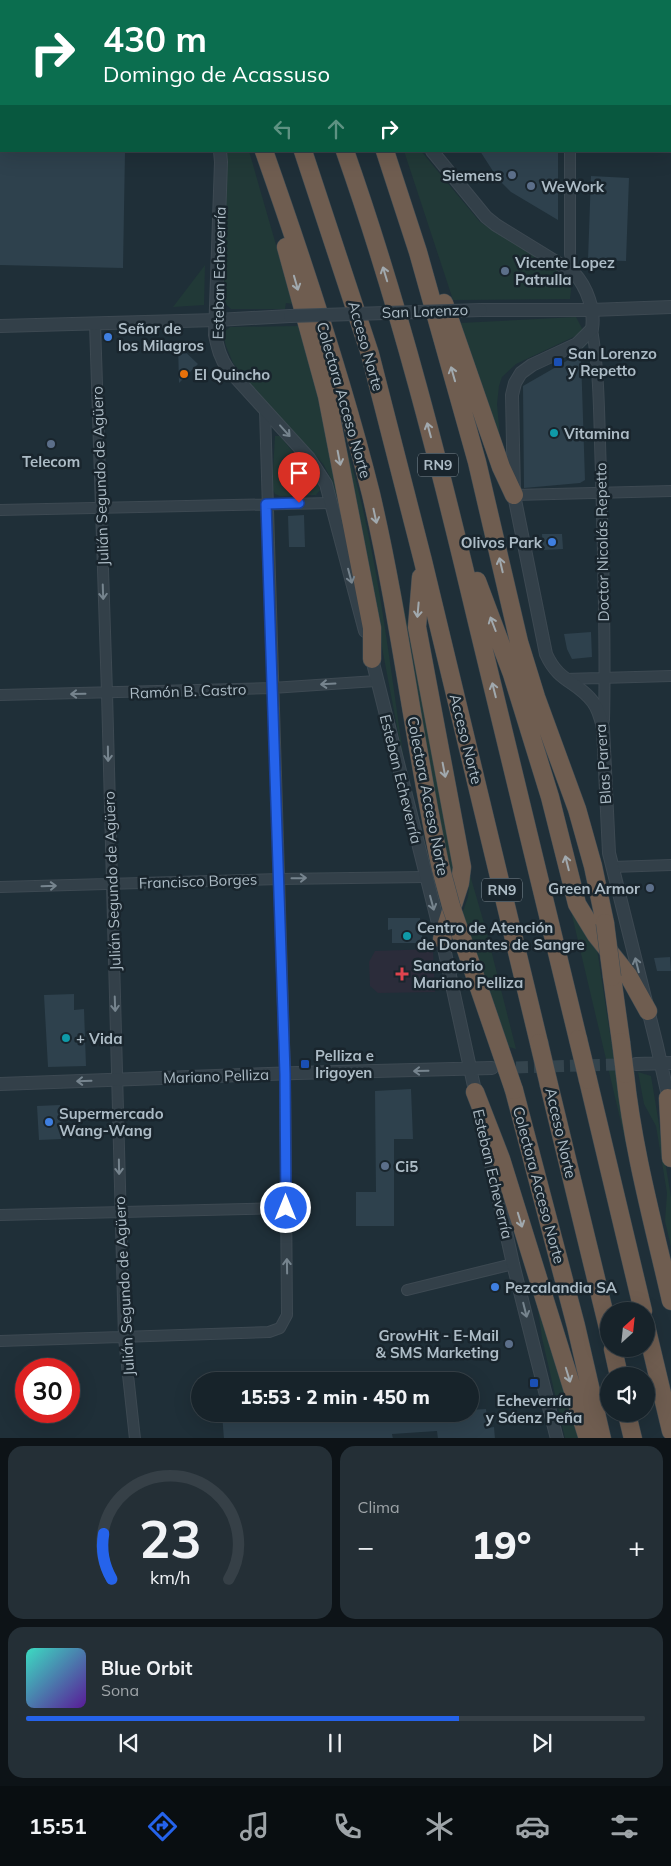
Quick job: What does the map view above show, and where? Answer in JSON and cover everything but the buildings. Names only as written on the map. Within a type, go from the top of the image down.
[{"type":"highway","points":[[264,152],[278,220],[327,396],[372,628],[372,659]]},
{"type":"highway","name":"Colectora Acceso Norte","points":[[264,152],[326,336],[370,494],[384,556],[442,869],[465,949],[514,1090],[559,1260],[602,1438]]},
{"type":"highway","name":"Acceso Norte","points":[[303,152],[363,330],[423,561],[602,1302]]},
{"type":"highway","name":"RN9","points":[[345,152],[405,336],[451,512],[641,1302]]},
{"type":"highway","points":[[353,152],[361,196]]},
{"type":"highway","points":[[385,152],[421,261],[478,462],[519,642],[536,696],[577,810],[593,866],[605,924],[621,1042],[631,1069],[632,1123],[671,1302]]},
{"type":"highway","points":[[406,216],[428,255],[498,458],[514,494]]},
{"type":"highway","points":[[451,512],[512,674],[550,797],[577,904],[596,935],[628,975],[648,1011]]},
{"type":"highway","points":[[423,561],[417,627],[462,867],[460,884],[442,939]]},
{"type":"highway","points":[[475,1092],[501,1158],[588,1438]]},
{"type":"highway","points":[[669,1103],[671,1158]]},
{"type":"highway","points":[[654,1358],[671,1432]]},
{"type":"highway","points":[[629,1422],[633,1438]]},
{"type":"street","name":"Esteban Echeverría","points":[[220,152],[216,335],[221,359],[320,472],[326,484],[442,939],[514,1264],[557,1438]]},
{"type":"street","points":[[433,152],[486,217],[574,274]]},
{"type":"street","name":"Doctor Nicolás Repetto","points":[[570,152],[570,254],[574,274],[586,290],[591,310],[592,329],[597,355],[602,492],[604,728]]},
{"type":"street","name":"San Lorenzo","points":[[0,326],[481,310],[591,310],[671,307]]},
{"type":"street","name":"Julián Segundo de Agüero","points":[[94,323],[107,693],[124,1338],[134,1438]]},
{"type":"street","name":"Blas Parera","points":[[592,329],[577,344],[521,373],[515,382],[511,408],[514,494],[545,648],[551,664],[564,679],[592,700],[604,728],[607,838],[612,867],[648,1011],[666,1063],[669,1103]]},
{"type":"street","points":[[0,1341],[269,1332],[280,1328],[287,1315],[285,1074],[266,504],[265,410]]},
{"type":"street","points":[[514,494],[671,491]]},
{"type":"street","points":[[0,510],[331,503]]},
{"type":"street","points":[[564,679],[671,676]]},
{"type":"street","name":"Ramón B. Castro","points":[[0,695],[272,688],[376,681]]},
{"type":"street","points":[[612,867],[671,865]]},
{"type":"street","name":"Francisco Borges","points":[[0,887],[425,877]]},
{"type":"street","points":[[631,1069],[666,1063]]},
{"type":"street","name":"Mariano Pelliza","points":[[0,1084],[492,1068]]},
{"type":"street","points":[[0,1215],[286,1208]]},
{"type":"street","points":[[407,1290],[514,1264]]},
{"type":"shaded area","name":"Sanatorio Mariano Pelliza","points":[[433,949],[435,992],[378,993],[370,986],[369,962],[375,951]]},
{"type":"green space","points":[[224,152],[249,152],[293,304],[286,303],[285,309],[231,309],[221,300]]},
{"type":"green space","points":[[404,152],[422,152],[480,222],[568,276],[572,282],[570,299],[453,300]]},
{"type":"green space","points":[[205,265],[204,305],[173,307]]},
{"type":"green space","points":[[576,317],[584,332],[516,364],[502,377],[497,404],[501,448],[460,323]]},
{"type":"green space","points":[[298,326],[323,406],[347,538],[332,480],[323,464],[233,363],[223,333],[230,327]]},
{"type":"green space","points":[[341,430],[354,472],[373,559],[407,780]]},
{"type":"green space","points":[[275,436],[280,436],[318,483],[320,490],[316,495],[280,496],[275,494],[272,488]]},
{"type":"green space","points":[[388,527],[455,864],[454,885],[444,847]]},
{"type":"green space","points":[[553,835],[597,949],[625,1132],[654,1262]]},
{"type":"green space","points":[[470,875],[516,1049],[509,1047],[462,914],[468,897]]},
{"type":"green space","points":[[638,1072],[651,1076],[671,1197],[671,1247],[665,1221],[667,1193],[656,1126],[644,1104]]},
{"type":"green space","points":[[508,1208],[579,1438],[565,1438],[542,1338],[538,1310]]},
{"type":"tunnel","points":[[498,1068],[631,1064]]},
{"type":"place","name":"Siemens","points":[[512,175]]},
{"type":"place","name":"WeWork","points":[[531,186]]},
{"type":"place","name":"Vicente Lopez Patrulla","points":[[505,271]]},
{"type":"place","name":"Señor de los Milagros","points":[[108,337]]},
{"type":"place","name":"San Lorenzo y Repetto","points":[[558,362]]},
{"type":"place","name":"El Quincho","points":[[184,374]]},
{"type":"place","name":"Vitamina","points":[[554,433]]},
{"type":"place","name":"Telecom","points":[[51,444]]},
{"type":"place","name":"Olivos Park","points":[[552,542]]},
{"type":"place","name":"Green Armor","points":[[650,888]]},
{"type":"place","name":"Centro de Atención de Donantes de Sangre","points":[[407,936]]},
{"type":"place","name":"Sanatorio Mariano Pelliza","points":[[402,974]]},
{"type":"place","name":"+ Vida","points":[[66,1038]]},
{"type":"place","name":"Pelliza e Irigoyen","points":[[305,1064]]},
{"type":"place","name":"Supermercado Wang-Wang","points":[[49,1122]]},
{"type":"place","name":"Ci5","points":[[385,1166]]},
{"type":"place","name":"Pezcalandia SA","points":[[495,1287]]},
{"type":"place","name":"GrowHit - E-Mail & SMS Marketing","points":[[509,1344]]},
{"type":"place","name":"Echeverría y Sáenz Peña","points":[[534,1383]]},
{"type":"route","points":[[286,1208],[285,1074],[266,504],[299,503]]}]
